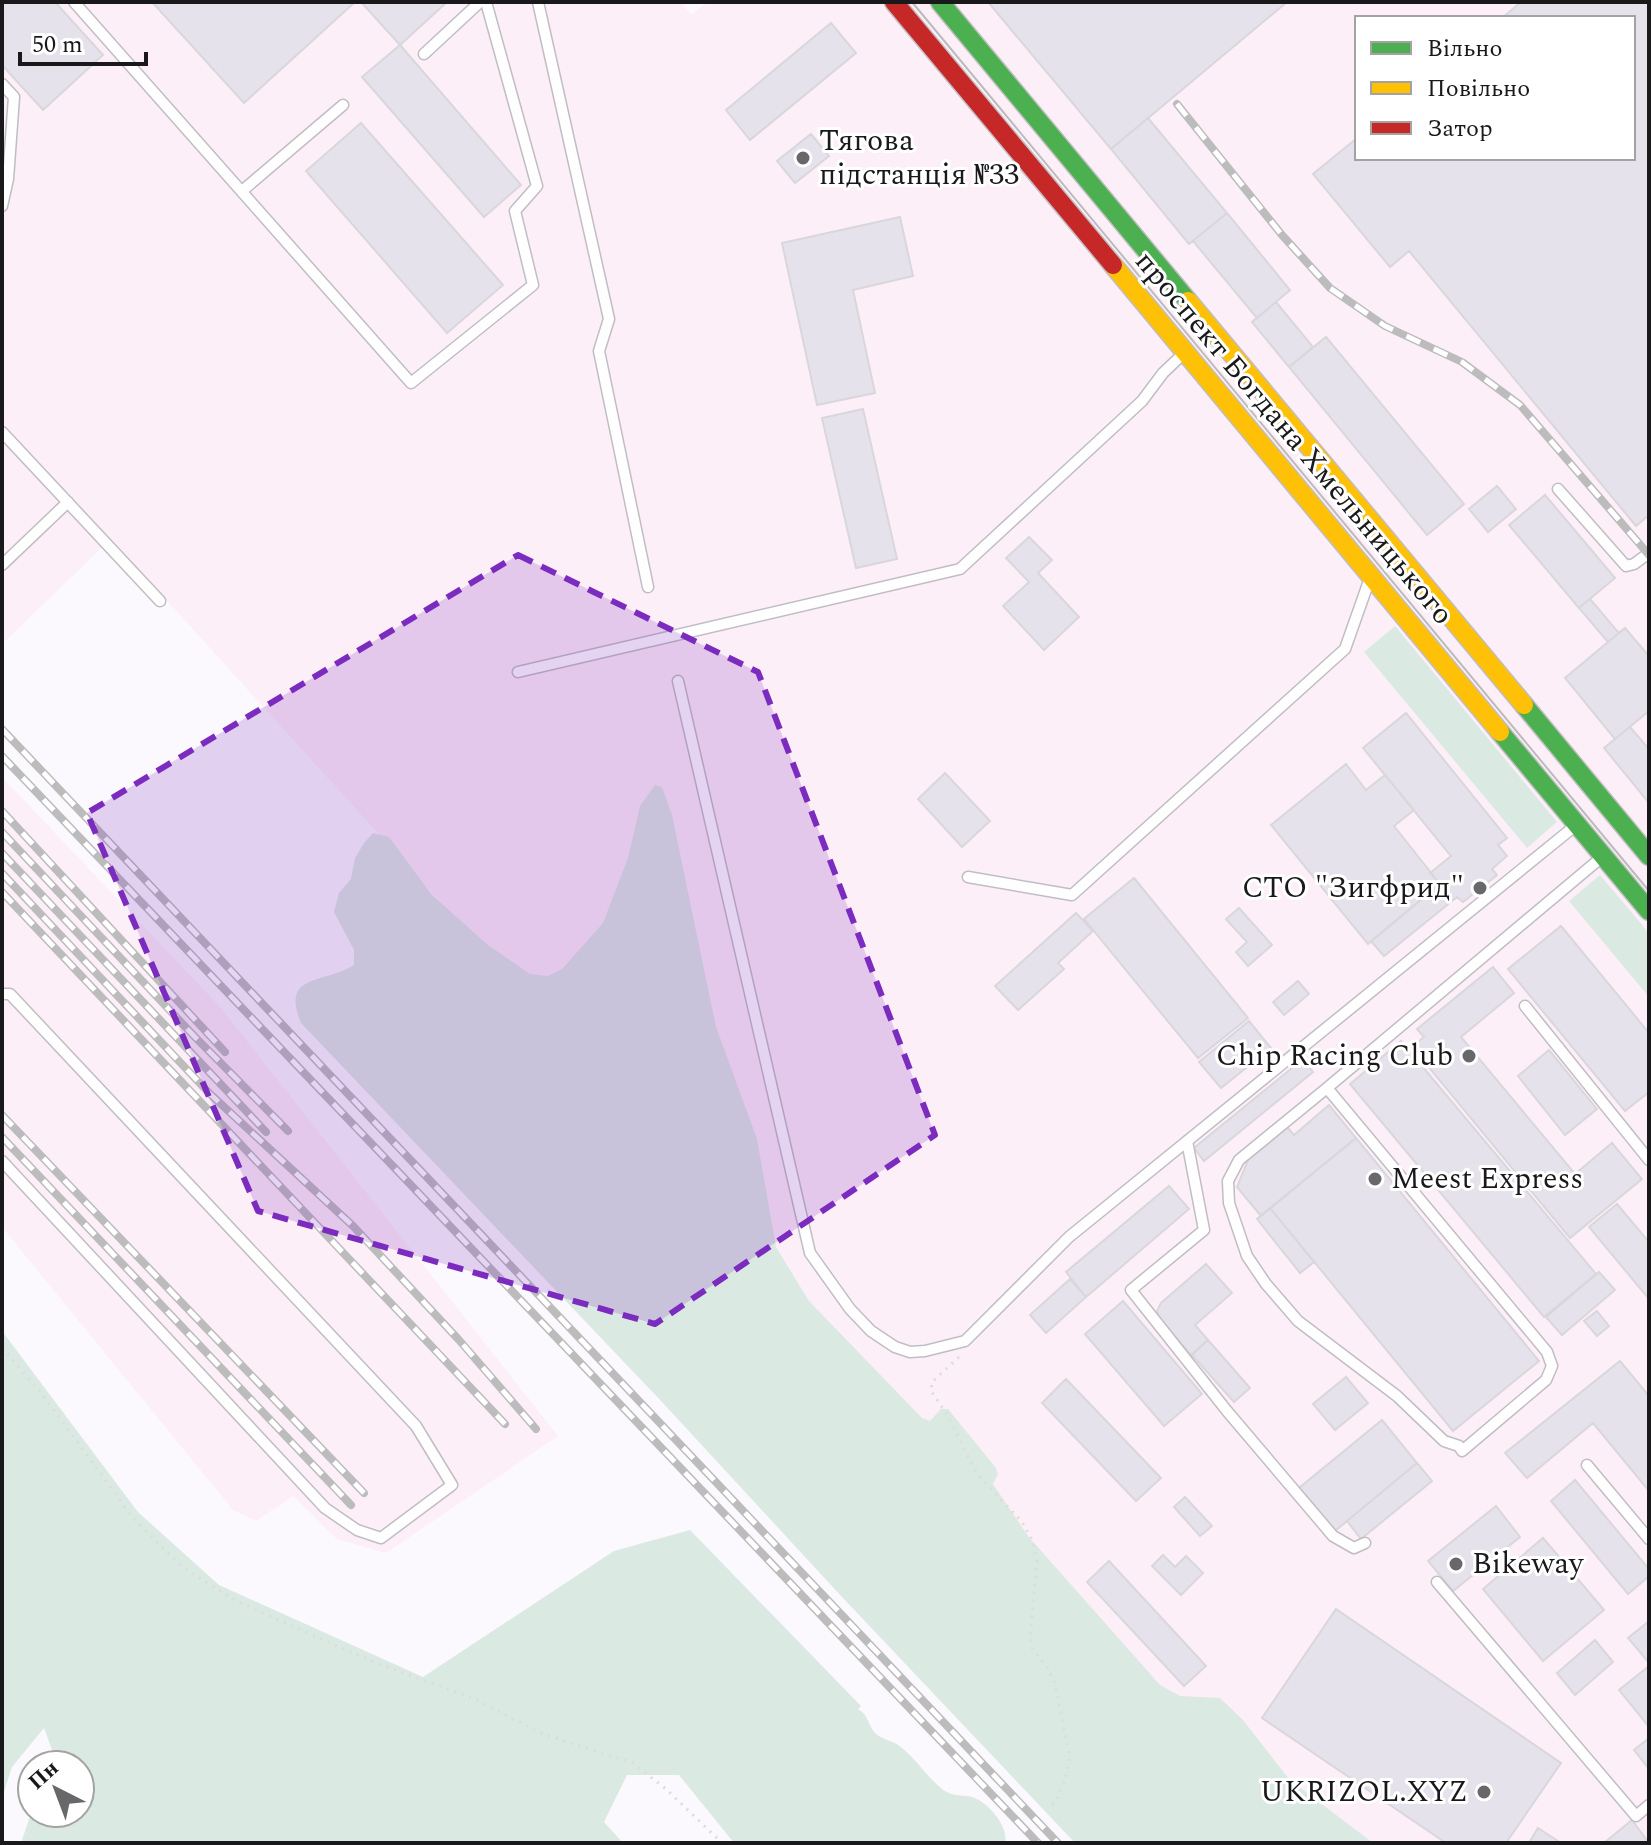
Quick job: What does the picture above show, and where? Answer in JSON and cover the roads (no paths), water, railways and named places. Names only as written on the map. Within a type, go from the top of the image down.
[{"type":"main road","name":"проспект Богдана Хмельницького","points":[[894,2],[1649,911]]},
{"type":"main road","name":"проспект Богдана Хмельницького","points":[[940,2],[1649,856]]},
{"type":"lane","points":[[74,2],[411,383],[533,285],[515,211],[537,186],[483,2],[424,54]]},
{"type":"lane","points":[[538,2],[609,319],[599,351],[648,587]]},
{"type":"lane","points":[[2,84],[14,97],[8,179],[2,206]]},
{"type":"lane","points":[[242,191],[343,105]]},
{"type":"lane","points":[[518,672],[960,569],[1142,401],[1163,373],[1186,352]]},
{"type":"lane","points":[[2,432],[160,601]]},
{"type":"lane","points":[[1558,489],[1626,566],[1649,553]]},
{"type":"lane","points":[[2,565],[68,502]]},
{"type":"lane","points":[[968,877],[1072,895],[1345,649],[1371,576]]},
{"type":"lane","points":[[678,681],[810,1253],[850,1309],[871,1331],[895,1347],[910,1352],[965,1341],[1069,1237],[1577,824]]},
{"type":"lane","points":[[1327,1088],[1547,1352],[1552,1366],[1546,1380],[1462,1451],[1459,1446],[1444,1441],[1397,1396],[1298,1321],[1247,1256],[1229,1203],[1228,1181],[1239,1160],[1603,856]]},
{"type":"lane","points":[[2,994],[10,994],[416,1426],[452,1485],[381,1538],[357,1530],[325,1508],[2,1161]]},
{"type":"lane","points":[[1525,1006],[1649,1160]]},
{"type":"lane","points":[[1187,1141],[1204,1230],[1131,1290],[1227,1411],[1333,1536],[1354,1548],[1365,1543]]},
{"type":"lane","points":[[1587,1465],[1649,1539]]},
{"type":"lane","points":[[1437,1582],[1636,1816],[1649,1805]]},
{"type":"tram line","points":[[912,2],[1649,891]]},
{"type":"railway","points":[[1177,104],[1282,235],[1330,288],[1385,326],[1462,362],[1520,405],[1649,555]]},
{"type":"railway","points":[[2,729],[1058,1843]]},
{"type":"railway","points":[[2,756],[1038,1843]]},
{"type":"railway","points":[[2,811],[225,1052]]},
{"type":"railway","points":[[2,832],[288,1131]]},
{"type":"railway","points":[[2,853],[266,1132]]},
{"type":"railway","points":[[2,873],[209,1093],[353,1226],[459,1340],[536,1429]]},
{"type":"railway","points":[[2,892],[505,1424]]},
{"type":"railway","points":[[2,1115],[364,1493]]},
{"type":"railway","points":[[2,1137],[351,1505]]},
{"type":"place","name":"Тягова пiдстанцiя №33","points":[[803,158]]},
{"type":"place","name":"СТО \"Зигфрид\"","points":[[1480,888]]},
{"type":"place","name":"Chip Racing Club","points":[[1469,1056]]},
{"type":"place","name":"Meest Express","points":[[1375,1179]]},
{"type":"place","name":"Bikeway","points":[[1456,1564]]},
{"type":"place","name":"UKRIZOL.XYZ","points":[[1484,1792]]}]
